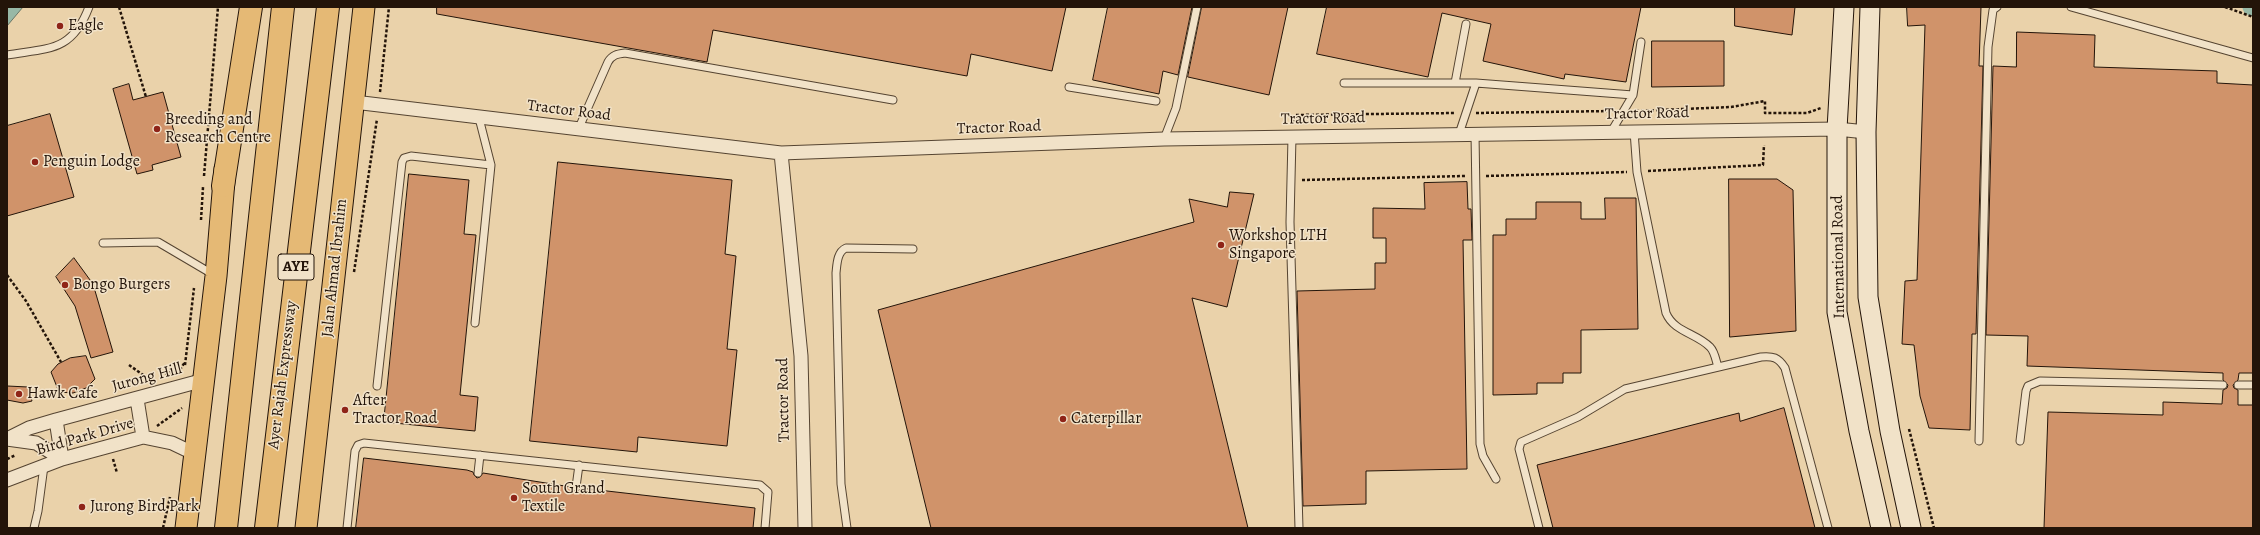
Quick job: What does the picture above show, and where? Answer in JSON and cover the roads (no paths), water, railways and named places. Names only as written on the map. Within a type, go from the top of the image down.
[{"type":"highway","points":[[223,186],[251,7]]},
{"type":"highway","name":"AYE","points":[[226,528],[283,7]]},
{"type":"highway","name":"Ayer Rajah Expressway","points":[[266,528],[328,7]]},
{"type":"main road","points":[[186,528],[216,276],[223,186],[241,7]]},
{"type":"main road","name":"Jalan Ahmad Ibrahim","points":[[306,528],[364,7]]},
{"type":"main road","name":"International Road","points":[[1844,7],[1837,129],[1837,312],[1859,431],[1881,528]]},
{"type":"main road","name":"International Road","points":[[1870,7],[1866,132],[1868,297],[1890,431],[1910,528]]},
{"type":"street","name":"Tractor Road","points":[[354,102],[780,153],[1164,139],[1634,131],[1837,129],[1866,132]]},
{"type":"street","name":"Tractor Road","points":[[780,153],[801,356],[805,528]]},
{"type":"street","name":"Jurong Hill","points":[[7,439],[29,428],[204,380]]},
{"type":"street","points":[[137,398],[145,438]]},
{"type":"street","points":[[56,420],[62,459]]},
{"type":"street","name":"Bird Park Drive","points":[[7,480],[62,459],[145,438],[172,443],[195,454]]},
{"type":"street","points":[[7,439],[36,443],[62,459]]},
{"type":"lane","points":[[7,55],[53,48],[65,42],[76,33],[89,7]]},
{"type":"lane","points":[[1164,139],[1176,108],[1197,7]]},
{"type":"lane","points":[[1978,441],[1988,47],[1993,10],[1997,7]]},
{"type":"lane","points":[[2071,7],[2253,58]]},
{"type":"lane","points":[[1455,83],[1466,24]]},
{"type":"lane","points":[[1611,132],[1633,95],[1641,42]]},
{"type":"lane","points":[[578,130],[611,56],[624,53],[893,100]]},
{"type":"lane","points":[[1344,83],[1476,83],[1633,95]]},
{"type":"lane","points":[[1459,134],[1476,83]]},
{"type":"lane","points":[[1069,87],[1156,101]]},
{"type":"lane","points":[[475,323],[491,165],[479,118]]},
{"type":"lane","points":[[1634,131],[1637,172],[1666,313],[1670,321],[1675,326],[1710,347],[1718,367]]},
{"type":"lane","points":[[1475,134],[1480,444],[1483,456],[1496,480]]},
{"type":"lane","points":[[1292,137],[1290,222],[1299,528]]},
{"type":"lane","points":[[377,386],[404,158],[412,156],[491,165]]},
{"type":"lane","points":[[103,243],[158,242],[216,276]]},
{"type":"lane","points":[[847,528],[841,484],[836,273],[839,253],[846,248],[913,249]]},
{"type":"lane","points":[[1539,528],[1519,449],[1521,442],[1578,417],[1625,389],[1761,357],[1774,356],[1780,360],[1785,368],[1828,528]]},
{"type":"lane","points":[[2020,441],[2026,391],[2028,386],[2040,381],[2223,385]]},
{"type":"lane","points":[[2238,385],[2253,385]]},
{"type":"lane","points":[[347,528],[356,451],[361,443],[760,485],[768,492],[765,528]]},
{"type":"lane","points":[[478,473],[480,455]]},
{"type":"lane","points":[[576,487],[578,465]]},
{"type":"lane","points":[[34,528],[38,511],[44,466]]},
{"type":"place","name":"Eagle","points":[[60,26]]},
{"type":"place","name":"Breeding and Research Centre","points":[[157,129]]},
{"type":"place","name":"Penguin Lodge","points":[[35,162]]},
{"type":"place","name":"Workshop LTH Singapore","points":[[1221,245]]},
{"type":"place","name":"Bongo Burgers","points":[[65,285]]},
{"type":"place","name":"Hawk Cafe","points":[[19,394]]},
{"type":"place","name":"After Tractor Road","points":[[345,410]]},
{"type":"place","name":"Caterpillar","points":[[1063,419]]},
{"type":"place","name":"South Grand Textile","points":[[514,498]]},
{"type":"place","name":"Jurong Bird Park","points":[[82,507]]}]
